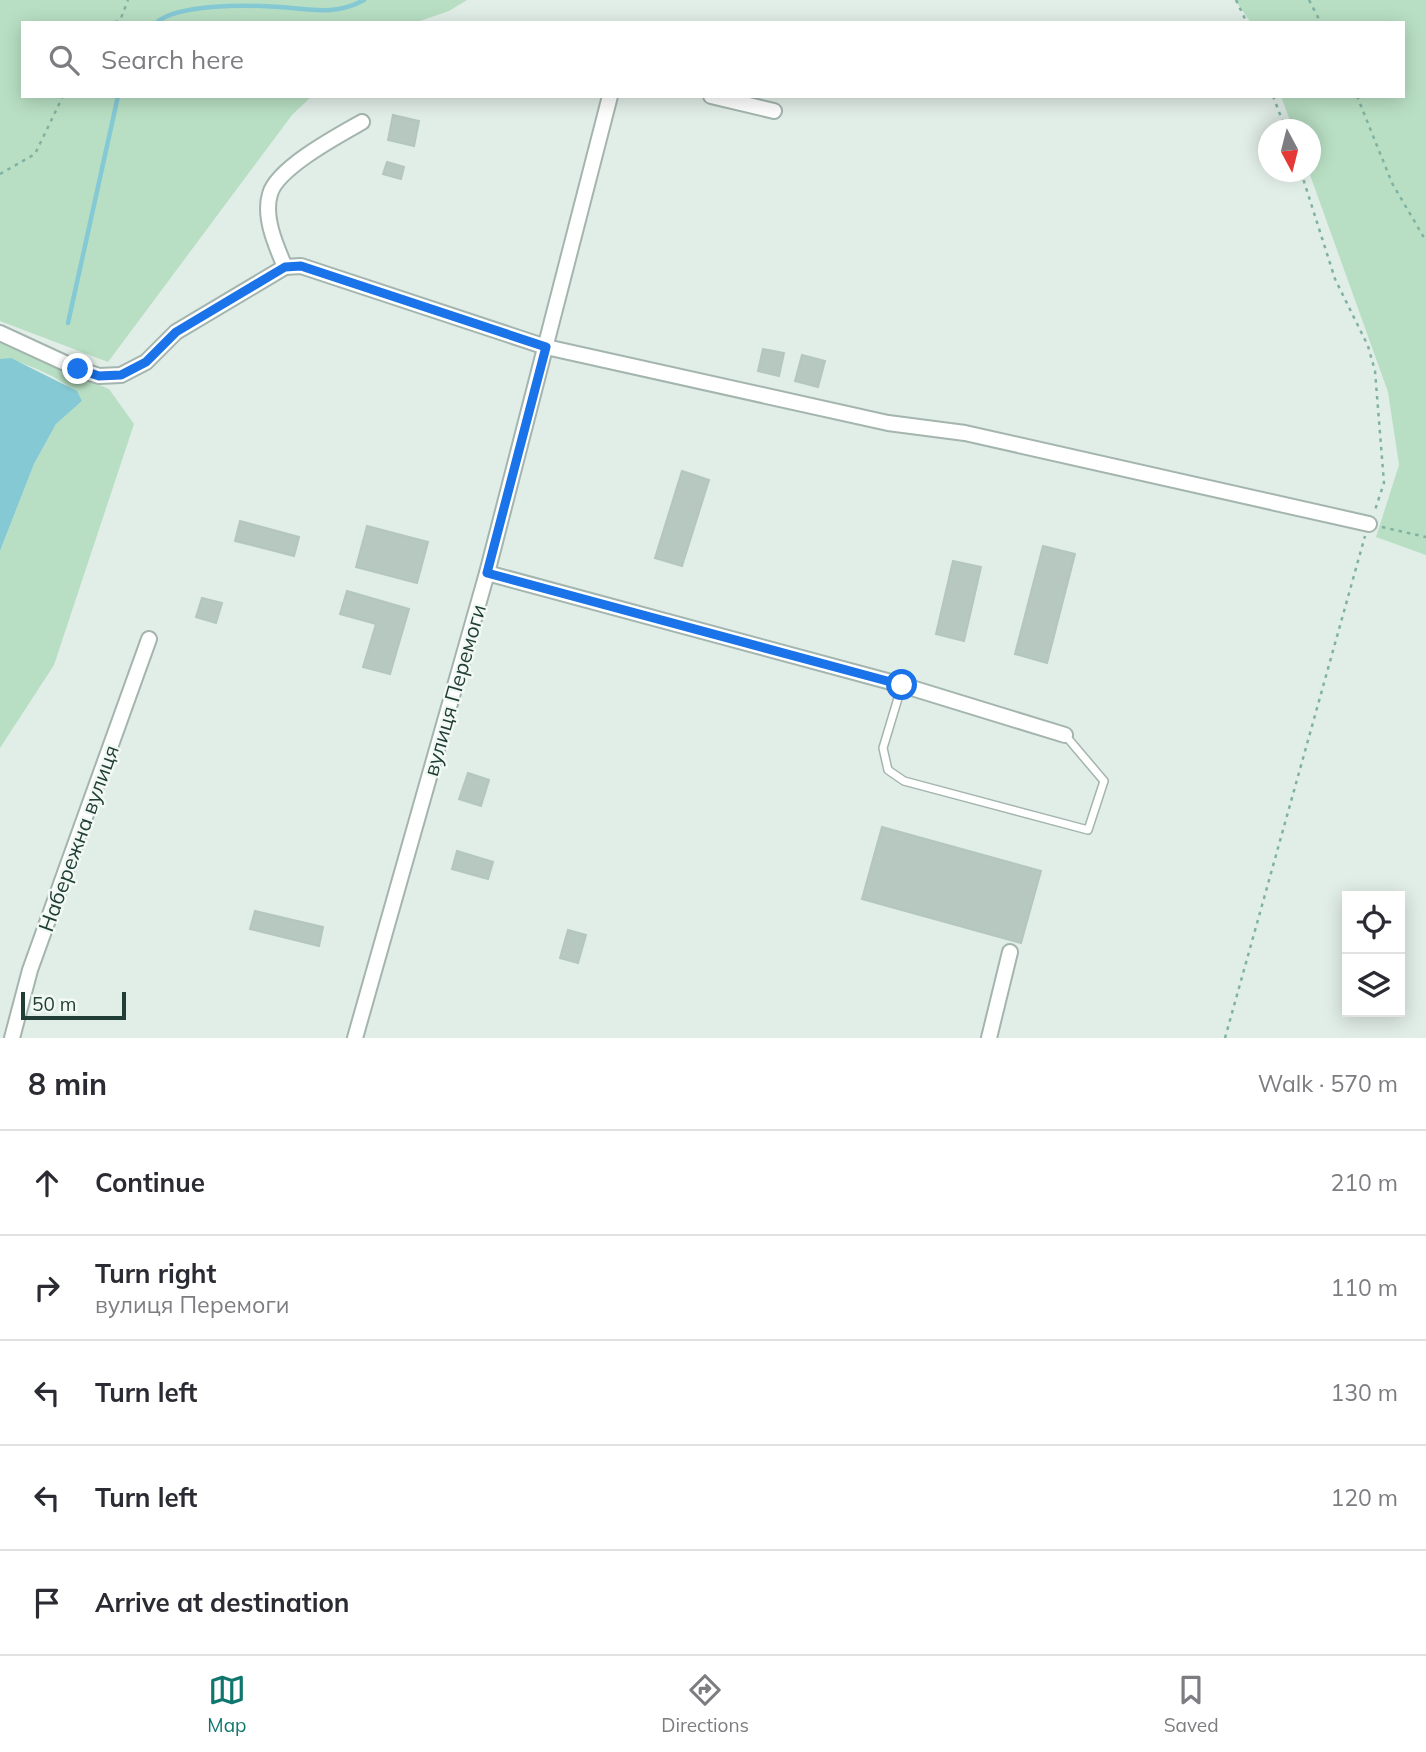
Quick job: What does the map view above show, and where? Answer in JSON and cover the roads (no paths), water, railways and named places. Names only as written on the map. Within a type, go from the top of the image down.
[{"type":"street","name":"вулиця Перемоги","points":[[355,1038],[487,573],[609,98]]},
{"type":"street","points":[[719,98],[774,111]]},
{"type":"street","points":[[285,267],[275,246],[268,209],[270,192],[311,151],[362,122]]},
{"type":"street","points":[[0,333],[89,373],[99,376],[121,375],[146,362],[176,332],[285,267],[301,266],[546,347],[888,423],[965,433],[1369,524]]},
{"type":"street","points":[[487,573],[902,685],[1065,735]]},
{"type":"street","name":"Набережна вулиця","points":[[12,1038],[30,970],[149,639]]},
{"type":"street","points":[[989,1038],[1010,952]]},
{"type":"lane","points":[[902,685],[883,748],[888,770],[904,781],[1088,830],[1104,781],[1065,735]]},
{"type":"water","points":[[11,358],[77,391],[82,401],[56,424],[34,464],[0,551],[0,359]]},
{"type":"waterway","points":[[159,21],[180,12],[215,7],[333,10],[364,0]]},
{"type":"waterway","points":[[68,323],[118,98]]}]
